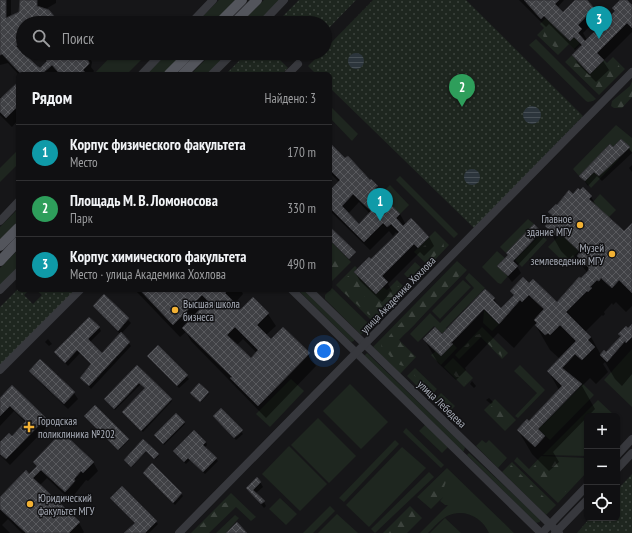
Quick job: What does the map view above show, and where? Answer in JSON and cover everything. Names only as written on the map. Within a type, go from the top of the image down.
[{"type":"main road","points":[[226,16],[242,0]]},
{"type":"main road","points":[[241,16],[257,0]]},
{"type":"main road","points":[[171,72],[183,60]]},
{"type":"main road","points":[[185,72],[197,60]]},
{"type":"main road","points":[[0,246],[16,230]]},
{"type":"main road","points":[[0,261],[16,244]]},
{"type":"street","points":[[198,16],[213,0]]},
{"type":"street","points":[[269,16],[284,0]]},
{"type":"street","points":[[144,72],[155,60]]},
{"type":"street","points":[[214,72],[226,60]]},
{"type":"street","points":[[290,72],[298,64]]},
{"type":"street","name":"улица Академика Хохлова","points":[[179,533],[632,72]]},
{"type":"street","points":[[0,221],[16,204]]},
{"type":"street","points":[[0,290],[16,274]]},
{"type":"street","points":[[0,370],[78,292]]},
{"type":"street","name":"улица Лебедева","points":[[294,292],[541,533]]},
{"type":"street","name":"улица Лебедева","points":[[311,292],[557,532]]},
{"type":"street","points":[[310,308],[318,299]]},
{"type":"street","points":[[620,452],[632,439]]},
{"type":"street","points":[[462,456],[471,448]]},
{"type":"street","points":[[620,466],[632,453]]},
{"type":"street","points":[[541,533],[584,489]]},
{"type":"street","points":[[557,532],[584,503]]},
{"type":"green space","points":[[219,0],[235,0],[220,16],[203,16]]},
{"type":"green space","points":[[264,0],[281,0],[266,16],[248,16]]},
{"type":"green space","points":[[299,0],[356,0],[332,25],[332,16],[283,16]]},
{"type":"green space","points":[[373,0],[466,0],[583,116],[474,228],[332,90],[332,72],[314,72],[308,66],[314,60],[332,60],[332,42]]},
{"type":"green space","points":[[546,18],[570,41],[574,37],[580,43],[574,49],[569,44],[558,55],[537,35],[544,28],[540,24]]},
{"type":"green space","points":[[548,24],[564,39],[565,44],[563,48],[554,47],[543,36]]},
{"type":"green space","points":[[536,39],[596,99],[588,102],[586,101],[529,45]]},
{"type":"green space","points":[[572,55],[590,74],[604,60],[607,63],[613,57],[625,69],[599,95],[565,62]]},
{"type":"green space","points":[[107,60],[141,60],[129,72],[96,72]]},
{"type":"green space","points":[[160,60],[177,60],[165,72],[149,72]]},
{"type":"green space","points":[[205,60],[222,60],[211,72],[193,72]]},
{"type":"green space","points":[[240,60],[280,60],[288,68],[284,72],[228,72]]},
{"type":"green space","points":[[572,62],[578,64],[589,75],[604,69],[610,62],[617,64],[620,70],[603,88],[593,86],[580,76],[571,64]]},
{"type":"green space","points":[[632,81],[632,97],[622,108],[614,108],[611,106],[612,101],[630,86]]},
{"type":"green space","points":[[332,108],[358,134],[352,141],[332,120]]},
{"type":"green space","points":[[616,125],[632,138],[632,152],[621,139],[613,147],[610,144],[579,176],[573,169]]},
{"type":"green space","points":[[16,152],[16,166],[0,182],[0,168]]},
{"type":"green space","points":[[618,157],[619,159],[591,188],[585,181],[594,172],[599,176]]},
{"type":"green space","points":[[400,176],[458,234],[454,238],[396,180]]},
{"type":"green space","points":[[390,185],[409,205],[400,214],[381,194]]},
{"type":"green space","points":[[600,194],[616,210],[608,218],[592,203]]},
{"type":"green space","points":[[16,211],[16,223],[0,239],[0,227]]},
{"type":"green space","points":[[528,219],[534,224],[506,253],[500,247]]},
{"type":"green space","points":[[435,231],[449,245],[429,266],[414,252]]},
{"type":"green space","points":[[541,234],[547,240],[522,267],[515,260]]},
{"type":"green space","points":[[561,234],[579,251],[566,264],[548,247]]},
{"type":"green space","points":[[439,240],[443,242],[444,247],[429,262],[424,259],[421,249],[425,245],[434,246]]},
{"type":"green space","points":[[332,242],[351,262],[332,281]]},
{"type":"green space","points":[[497,251],[505,258],[497,266],[508,276],[501,284],[498,283],[482,267]]},
{"type":"green space","points":[[16,252],[16,269],[0,286],[0,268]]},
{"type":"green space","points":[[332,252],[339,256],[344,263],[332,275]]},
{"type":"green space","points":[[457,261],[467,270],[399,340],[416,357],[400,374],[373,347]]},
{"type":"green space","points":[[415,262],[424,270],[411,281],[404,274]]},
{"type":"green space","points":[[355,266],[357,268],[354,272],[376,294],[383,287],[387,290],[397,280],[406,289],[373,322],[336,285]]},
{"type":"green space","points":[[457,266],[462,267],[464,271],[440,295],[438,294],[414,325],[398,338],[402,345],[414,356],[411,360],[388,338],[449,270]]},
{"type":"green space","points":[[469,273],[485,288],[446,328],[448,331],[444,335],[434,326],[418,342],[410,334],[430,313],[440,323],[474,288],[465,278]]},
{"type":"green space","points":[[348,276],[356,279],[365,297],[381,298],[397,285],[400,288],[400,291],[374,316],[369,315],[341,290],[342,284]]},
{"type":"green space","points":[[463,280],[471,287],[440,319],[432,311]]},
{"type":"green space","points":[[332,288],[370,325],[361,335],[325,299],[325,295],[328,292],[332,292]]},
{"type":"green space","points":[[16,291],[27,292],[24,295],[33,304],[42,295],[38,292],[75,292],[0,368],[0,307]]},
{"type":"green space","points":[[300,292],[308,292],[354,339],[354,341],[351,342]]},
{"type":"green space","points":[[484,310],[499,324],[492,331],[483,323]]},
{"type":"green space","points":[[482,327],[508,353],[502,359],[481,337],[459,359],[455,355]]},
{"type":"green space","points":[[483,333],[500,347],[502,357],[481,337],[474,341],[459,356],[460,351],[476,335]]},
{"type":"green space","points":[[383,340],[390,342],[409,363],[405,366],[398,364],[382,348],[381,344]]},
{"type":"green space","points":[[453,344],[457,348],[441,365],[431,355],[436,351],[441,356]]},
{"type":"green space","points":[[632,349],[632,407],[604,380]]},
{"type":"green space","points":[[367,353],[465,447],[464,451],[462,452],[364,356]]},
{"type":"green space","points":[[453,358],[473,378],[464,387],[444,367]]},
{"type":"green space","points":[[453,362],[468,378],[465,384],[448,368]]},
{"type":"green space","points":[[520,365],[545,390],[518,418],[515,416],[537,393],[514,371]]},
{"type":"green space","points":[[415,368],[437,389],[429,398],[407,376]]},
{"type":"green space","points":[[417,371],[435,391],[430,394],[414,375]]},
{"type":"green space","points":[[291,379],[304,391],[270,427],[256,414]]},
{"type":"green space","points":[[350,384],[388,422],[361,449],[323,411]]},
{"type":"green space","points":[[583,384],[594,395],[550,440],[536,427],[540,423],[543,425]]},
{"type":"green space","points":[[441,393],[455,406],[447,414],[434,401]]},
{"type":"green space","points":[[495,399],[516,420],[505,431],[484,410]]},
{"type":"green space","points":[[598,400],[612,413],[585,413]]},
{"type":"green space","points":[[496,404],[509,417],[510,421],[508,425],[502,423],[495,416],[490,408]]},
{"type":"green space","points":[[584,414],[584,456],[543,455]]},
{"type":"green space","points":[[318,418],[356,456],[329,483],[291,445]]},
{"type":"green space","points":[[426,424],[449,446],[442,453],[419,431]]},
{"type":"green space","points":[[406,428],[444,465],[441,468],[403,432]]},
{"type":"green space","points":[[395,440],[399,444],[344,502],[339,498]]},
{"type":"green space","points":[[482,440],[486,443],[489,440],[507,458],[498,468],[476,446]]},
{"type":"green space","points":[[289,446],[327,484],[300,511],[262,474]]},
{"type":"green space","points":[[402,447],[426,468],[369,527],[346,505]]},
{"type":"green space","points":[[469,453],[540,519],[540,522],[536,523],[467,455]]},
{"type":"green space","points":[[541,456],[584,458],[584,475],[558,503],[514,461],[517,457],[529,469]]},
{"type":"green space","points":[[541,458],[558,458],[564,460],[567,467],[561,471],[548,489],[540,484],[515,461],[519,461],[530,471]]},
{"type":"green space","points":[[512,462],[556,505],[546,515],[502,472]]},
{"type":"green space","points":[[584,464],[584,474],[559,498],[555,498],[553,496],[555,491],[564,487]]},
{"type":"green space","points":[[511,465],[550,503],[538,497],[520,484],[512,473],[510,467]]},
{"type":"green space","points":[[447,468],[514,533],[489,533],[482,522],[477,518],[460,513],[447,516],[428,533],[420,533],[448,505],[445,505],[440,501],[443,497],[431,509],[417,497]]},
{"type":"green space","points":[[429,472],[434,477],[375,533],[371,529]]},
{"type":"green space","points":[[632,474],[632,533],[577,533],[587,521],[620,521],[620,487]]},
{"type":"green space","points":[[443,476],[446,480],[445,484],[438,496],[429,503],[425,502],[422,496],[437,479]]},
{"type":"green space","points":[[231,493],[256,517],[251,521],[236,507],[209,533],[191,533]]},
{"type":"green space","points":[[280,498],[297,514],[286,525],[269,509]]},
{"type":"green space","points":[[227,502],[230,506],[206,533],[193,533],[222,504]]},
{"type":"green space","points":[[330,506],[335,511],[313,533],[303,533]]},
{"type":"green space","points":[[410,506],[422,518],[407,533],[383,533]]},
{"type":"green space","points":[[337,514],[358,533],[318,533]]},
{"type":"green space","points":[[235,515],[239,518],[226,533],[216,533]]},
{"type":"green space","points":[[445,518],[461,533],[430,533]]},
{"type":"shaded area","points":[[353,53],[359,53],[364,58],[362,67],[359,69],[353,69],[348,64],[348,58]]},
{"type":"shaded area","points":[[532,106],[538,109],[541,115],[538,121],[532,124],[526,121],[523,115],[526,109]]},
{"type":"shaded area","points":[[469,169],[475,169],[480,174],[478,183],[475,185],[469,185],[464,180],[464,174]]},
{"type":"building","points":[[0,0],[6,0],[6,18],[19,12],[20,0],[37,0],[37,6],[49,10],[54,16],[16,16],[16,60],[31,60],[40,68],[46,60],[88,60],[89,64],[83,70],[84,72],[58,72],[52,65],[44,72],[19,72],[2,54],[0,55]]},
{"type":"building","points":[[524,0],[559,0],[555,4],[563,12],[575,0],[587,0],[594,8],[578,25],[582,29],[578,33],[585,41],[615,11],[612,8],[620,0],[627,0],[632,5],[632,28],[627,23],[597,53],[604,60],[590,74],[572,55],[582,45],[574,37],[570,41],[544,16],[541,19]]},
{"type":"building","points":[[16,84],[16,108],[6,118],[0,112],[0,99]]},
{"type":"building","points":[[621,139],[630,147],[599,176],[594,172],[585,181],[579,176],[610,144],[613,147]]},
{"type":"building","points":[[332,145],[345,158],[348,156],[370,180],[371,179],[378,186],[375,188],[400,214],[396,218],[403,226],[411,218],[429,237],[418,248],[414,244],[382,276],[388,282],[376,294],[354,272],[369,257],[371,259],[399,232],[391,224],[387,227],[383,223],[364,242],[332,210],[332,188],[340,180],[332,172]],"holes":[[[353,194],[371,211],[359,224],[342,206]]]},
{"type":"building","points":[[583,187],[592,196],[589,199],[624,231],[632,223],[632,293],[619,280],[612,288],[601,278],[599,281],[597,280],[590,287],[592,288],[566,312],[591,337],[588,340],[595,347],[582,360],[575,354],[562,368],[582,384],[538,429],[545,436],[535,447],[517,430],[527,419],[529,421],[562,386],[547,371],[576,341],[560,325],[550,335],[548,333],[545,335],[535,325],[537,323],[534,320],[544,309],[529,295],[522,302],[520,300],[499,324],[484,309],[451,343],[453,344],[441,356],[423,339],[435,327],[442,334],[485,289],[495,298],[493,300],[501,308],[514,295],[510,291],[523,277],[529,283],[533,279],[557,302],[579,277],[581,278],[588,271],[589,268],[577,256],[580,252],[558,231],[555,235],[545,226],[548,223],[546,222],[552,215],[548,212],[556,204],[557,205],[569,190],[573,194],[578,188],[580,190]]},
{"type":"building","points":[[534,224],[541,232],[513,261],[518,266],[508,276],[497,266],[508,255],[506,253]]},
{"type":"building","points":[[332,229],[356,252],[349,259],[332,242]]},
{"type":"building","points":[[142,292],[226,292],[225,293],[241,309],[253,297],[269,313],[257,325],[271,339],[283,327],[310,353],[258,406],[230,378],[232,377],[182,328],[208,301],[202,295],[173,325]],"holes":[[[235,327],[258,350],[251,358],[227,335]]]},
{"type":"building","points":[[104,294],[129,318],[118,331],[93,306]]},
{"type":"building","points":[[89,317],[100,327],[88,339],[102,353],[121,332],[130,342],[89,386],[80,378],[91,364],[77,350],[65,363],[54,352]]},
{"type":"building","points":[[632,324],[632,337],[626,343],[625,341],[607,362],[600,355],[604,350],[606,352],[621,336],[618,334],[626,326],[628,328]]},
{"type":"building","points":[[158,345],[188,375],[177,386],[147,356]]},
{"type":"building","points":[[40,359],[75,392],[64,404],[29,371]]},
{"type":"building","points":[[137,365],[172,399],[141,431],[122,412],[145,388],[139,383],[114,409],[104,399]]},
{"type":"building","points":[[199,383],[209,392],[200,402],[190,393]]},
{"type":"building","name":"Городская поликлиника №202","points":[[12,385],[46,418],[6,459],[0,454],[0,442],[9,433],[12,436],[26,421],[10,406],[0,416],[0,398]]},
{"type":"building","points":[[95,405],[129,439],[118,450],[84,416]]},
{"type":"building","points":[[221,408],[243,430],[234,438],[213,416]]},
{"type":"building","points":[[176,413],[185,422],[163,444],[154,435]]},
{"type":"building","points":[[194,430],[206,442],[203,445],[217,458],[203,472],[188,458],[184,462],[173,451]]},
{"type":"building","name":"Юридический факультет МГУ","points":[[62,432],[94,462],[83,473],[81,471],[74,479],[75,481],[65,492],[41,470],[33,478],[80,522],[69,533],[26,533],[0,509],[0,497],[26,470],[29,474],[37,466],[33,462]]},
{"type":"building","points":[[143,439],[159,454],[154,459],[146,451],[131,467],[124,460]]},
{"type":"building","points":[[152,463],[182,493],[173,503],[143,473]]},
{"type":"building","points":[[257,477],[261,482],[253,490],[265,501],[261,504],[246,488]]},
{"type":"building","points":[[122,486],[157,521],[145,533],[124,533],[135,523],[110,498]]},
{"type":"building","points":[[237,522],[247,533],[226,533]]},
{"type":"place","name":"Корпус химического факультета","points":[[599,39]]},
{"type":"place","name":"Площадь М. В. Ломоносова","points":[[462,107]]},
{"type":"place","name":"Корпус физического факультета","points":[[380,221]]},
{"type":"place","name":"Главное здание МГУ","points":[[580,225]]},
{"type":"place","name":"Музей землеведения МГУ","points":[[612,254]]},
{"type":"place","name":"Высшая школа бизнеса","points":[[175,310]]},
{"type":"place","name":"Городская поликлиника №202","points":[[29,427]]},
{"type":"place","name":"Юридический факультет МГУ","points":[[30,504]]}]
